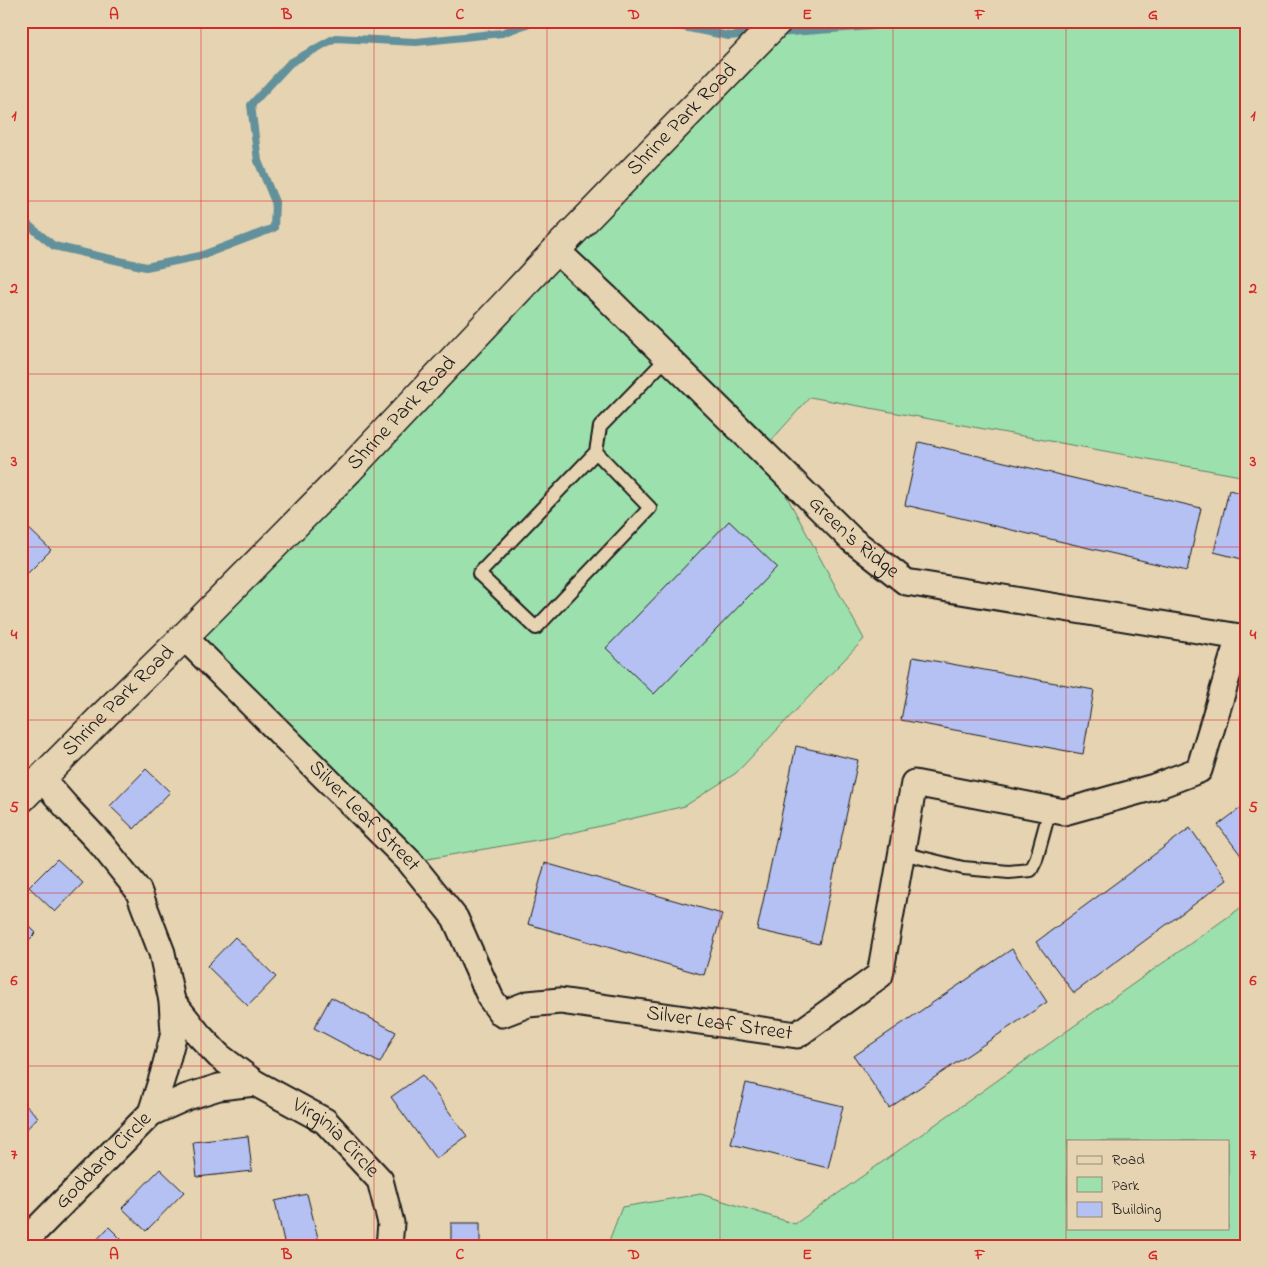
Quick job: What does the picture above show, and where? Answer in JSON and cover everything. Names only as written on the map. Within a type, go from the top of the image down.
[{"type":"street","name":"Shrine Park Road","points":[[21,799],[356,463],[556,250],[778,21]]},
{"type":"street","name":"Green's Ridge","points":[[556,250],[851,539],[906,582],[1242,637]]},
{"type":"street","name":"Silver Leaf Street","points":[[184,637],[410,862],[455,918],[491,998],[502,1014],[528,1004],[560,1001],[797,1035],[880,976],[914,783],[1064,812],[1154,787],[1199,770],[1242,637]]},
{"type":"street","name":"Goddard Circle","points":[[21,1245],[151,1113],[164,1075],[174,1033],[172,1001],[162,953],[138,890],[102,845],[41,778]]},
{"type":"street","name":"Virginia Circle","points":[[172,1001],[199,1035],[219,1056],[255,1083],[325,1121],[380,1180],[391,1223],[389,1246]]},
{"type":"street","points":[[151,1113],[186,1097],[219,1087],[255,1083]]},
{"type":"lane","points":[[596,452],[650,508],[536,628],[479,574],[596,452],[600,427],[667,358]]},
{"type":"lane","points":[[902,853],[963,868],[1009,872],[1031,870],[1036,860],[1050,809]]},
{"type":"green space","points":[[778,21],[1246,21],[1246,477],[810,397],[762,451],[864,639],[736,773],[685,806],[554,837],[410,862],[184,637]]},
{"type":"green space","points":[[1246,904],[1246,1246],[607,1246],[622,1207],[701,1194],[795,1224]]},
{"type":"building","points":[[919,442],[1201,508],[1187,571],[905,505]]},
{"type":"building","points":[[1229,490],[1246,494],[1246,560],[1214,552]]},
{"type":"building","points":[[729,521],[777,567],[654,694],[606,648]]},
{"type":"building","points":[[23,523],[51,550],[21,580],[21,524]]},
{"type":"building","points":[[913,657],[1094,690],[1083,754],[901,720]]},
{"type":"building","points":[[796,746],[858,760],[819,944],[757,930]]},
{"type":"building","points":[[146,769],[170,792],[134,829],[110,806]]},
{"type":"building","points":[[1246,804],[1246,862],[1218,825]]},
{"type":"building","points":[[1190,828],[1227,880],[1074,993],[1036,942]]},
{"type":"building","points":[[57,859],[83,883],[55,912],[29,887]]},
{"type":"building","points":[[545,863],[722,914],[704,975],[528,924]]},
{"type":"building","points":[[21,918],[36,933],[21,948]]},
{"type":"building","points":[[235,937],[276,977],[248,1006],[207,966]]},
{"type":"building","points":[[1012,949],[1047,1002],[889,1108],[854,1056]]},
{"type":"building","points":[[331,997],[396,1032],[380,1063],[314,1028]]},
{"type":"building","points":[[422,1075],[467,1136],[436,1159],[391,1097]]},
{"type":"building","points":[[746,1083],[843,1106],[828,1168],[731,1144]]},
{"type":"building","points":[[21,1101],[38,1117],[21,1135]]},
{"type":"building","points":[[248,1136],[252,1171],[197,1177],[193,1142]]},
{"type":"building","points":[[160,1169],[184,1192],[146,1231],[122,1208]]},
{"type":"building","points":[[307,1194],[320,1246],[285,1246],[275,1201]]},
{"type":"building","points":[[451,1223],[480,1223],[480,1246],[451,1246]]},
{"type":"building","points":[[109,1227],[128,1246],[91,1246]]},
{"type":"waterway","points":[[21,219],[54,246],[146,267],[200,256],[274,228],[275,202],[258,161],[251,105],[290,63],[335,38],[416,42],[502,33],[535,21]]},
{"type":"waterway","points":[[653,21],[729,36],[753,34]]},
{"type":"waterway","points":[[777,33],[873,26],[889,21]]}]
